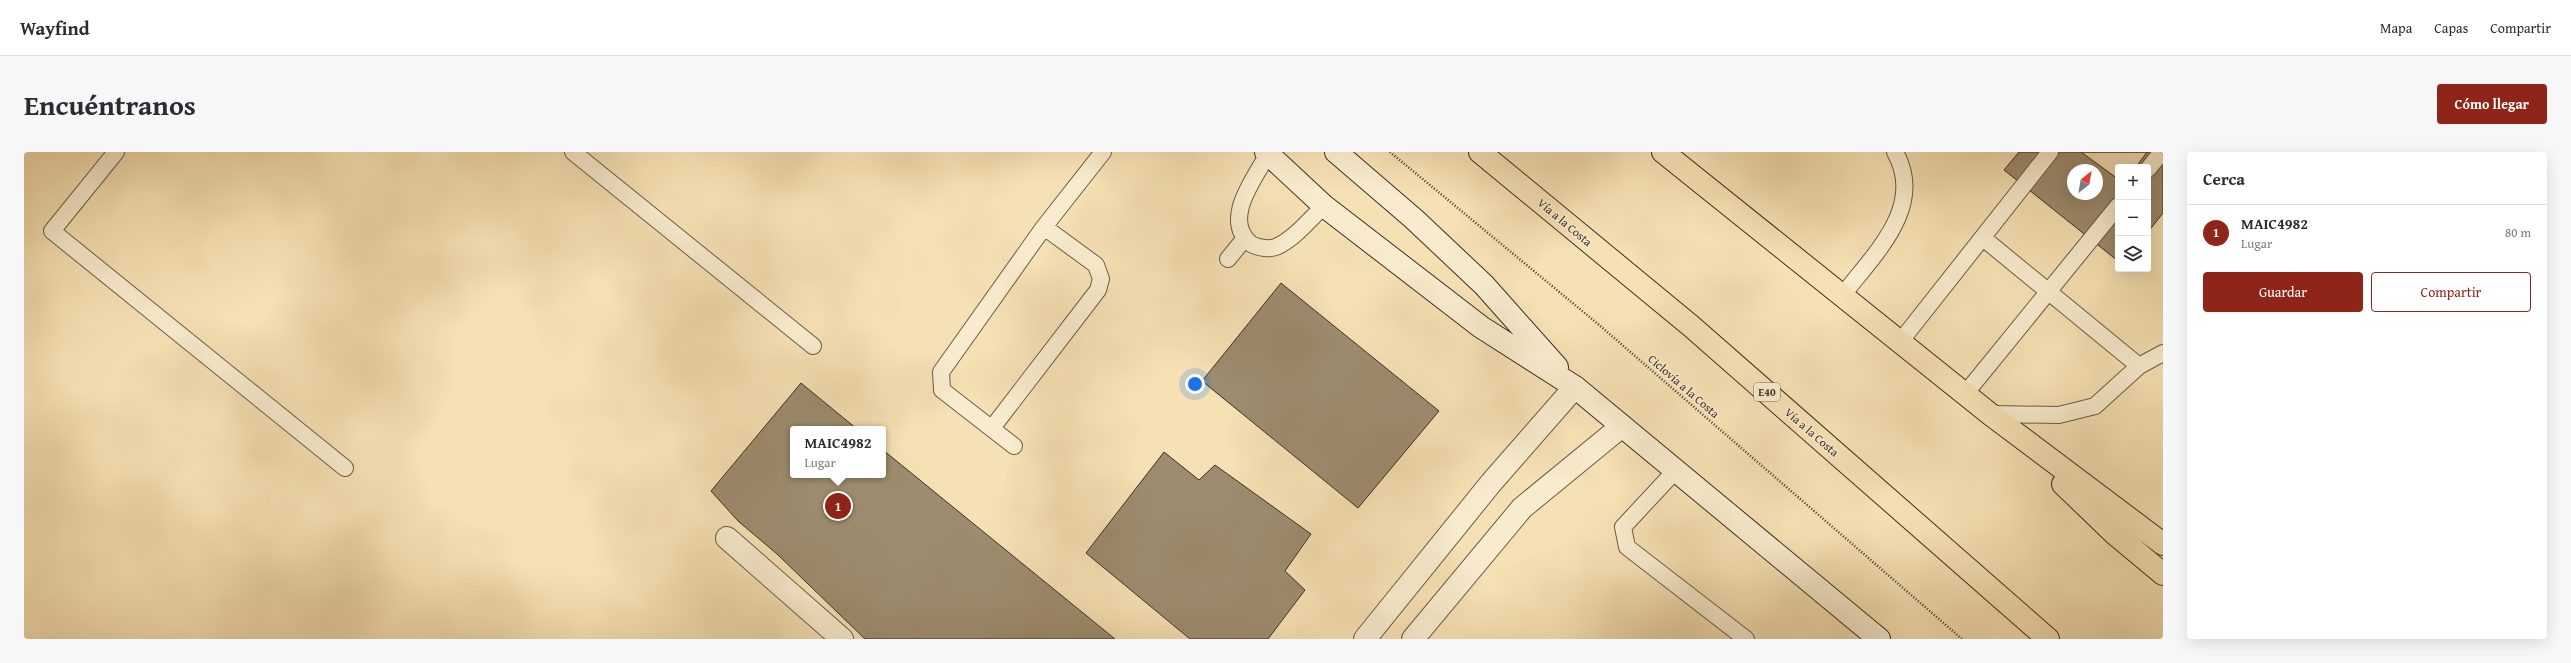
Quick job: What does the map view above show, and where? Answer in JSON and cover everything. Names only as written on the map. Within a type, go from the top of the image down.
[{"type":"highway","name":"Vía a la Costa","points":[[1480,152],[1691,326],[2048,639]]},
{"type":"highway","points":[[1663,152],[1990,414],[2163,544]]},
{"type":"highway","points":[[1990,414],[2115,534],[2163,574]]},
{"type":"street","points":[[1336,152],[1414,219],[1484,285],[1575,387]]},
{"type":"street","points":[[1267,153],[1324,206],[1481,327],[1575,387],[1879,639]]},
{"type":"street","points":[[1365,639],[1491,483],[1575,387]]},
{"type":"street","points":[[1413,639],[1522,508],[1622,426]]},
{"type":"street","points":[[727,538],[842,639]]},
{"type":"lane","points":[[116,152],[52,231],[345,468]]},
{"type":"lane","points":[[574,152],[813,346]]},
{"type":"lane","points":[[1014,446],[942,390],[940,372],[1044,227],[1103,152]]},
{"type":"lane","points":[[1842,296],[1892,230],[1905,201],[1904,172],[1895,152]]},
{"type":"lane","points":[[1900,342],[2050,152]]},
{"type":"lane","points":[[2151,165],[2162,152]]},
{"type":"lane","points":[[1267,153],[1245,194],[1240,211],[1239,227],[1245,238],[1254,245],[1261,247],[1277,247],[1324,206]]},
{"type":"lane","points":[[1965,394],[2048,290],[2115,210]]},
{"type":"lane","points":[[992,428],[1098,290],[1101,278],[1096,265],[1044,227]]},
{"type":"lane","points":[[1228,259],[1245,238]]},
{"type":"lane","points":[[1983,238],[2139,366]]},
{"type":"lane","points":[[1990,414],[2059,415],[2095,406],[2139,366],[2163,353]]},
{"type":"lane","points":[[1676,470],[1623,527],[1627,547],[1746,639]]},
{"type":"path","name":"Ciclovía a la Costa","points":[[1390,152],[1598,324],[1962,639]]},
{"type":"building","points":[[2019,152],[2163,152],[2163,213],[2151,228],[2151,164],[2115,164],[2115,259],[2004,170]]},
{"type":"building","points":[[2081,152],[2147,152],[2138,164],[2115,164],[2115,177],[2103,168],[2103,164],[2097,164]]},
{"type":"building","points":[[1281,283],[1439,411],[1358,508],[1202,381]]},
{"type":"building","points":[[801,383],[853,426],[790,426],[790,478],[886,478],[886,452],[1115,639],[865,639],[777,554],[738,521],[711,491]]},
{"type":"building","points":[[1164,452],[1199,480],[1215,465],[1311,534],[1285,571],[1305,590],[1268,639],[1190,639],[1086,553]]},
{"type":"place","name":"MAIC4982","points":[[838,506]]}]
